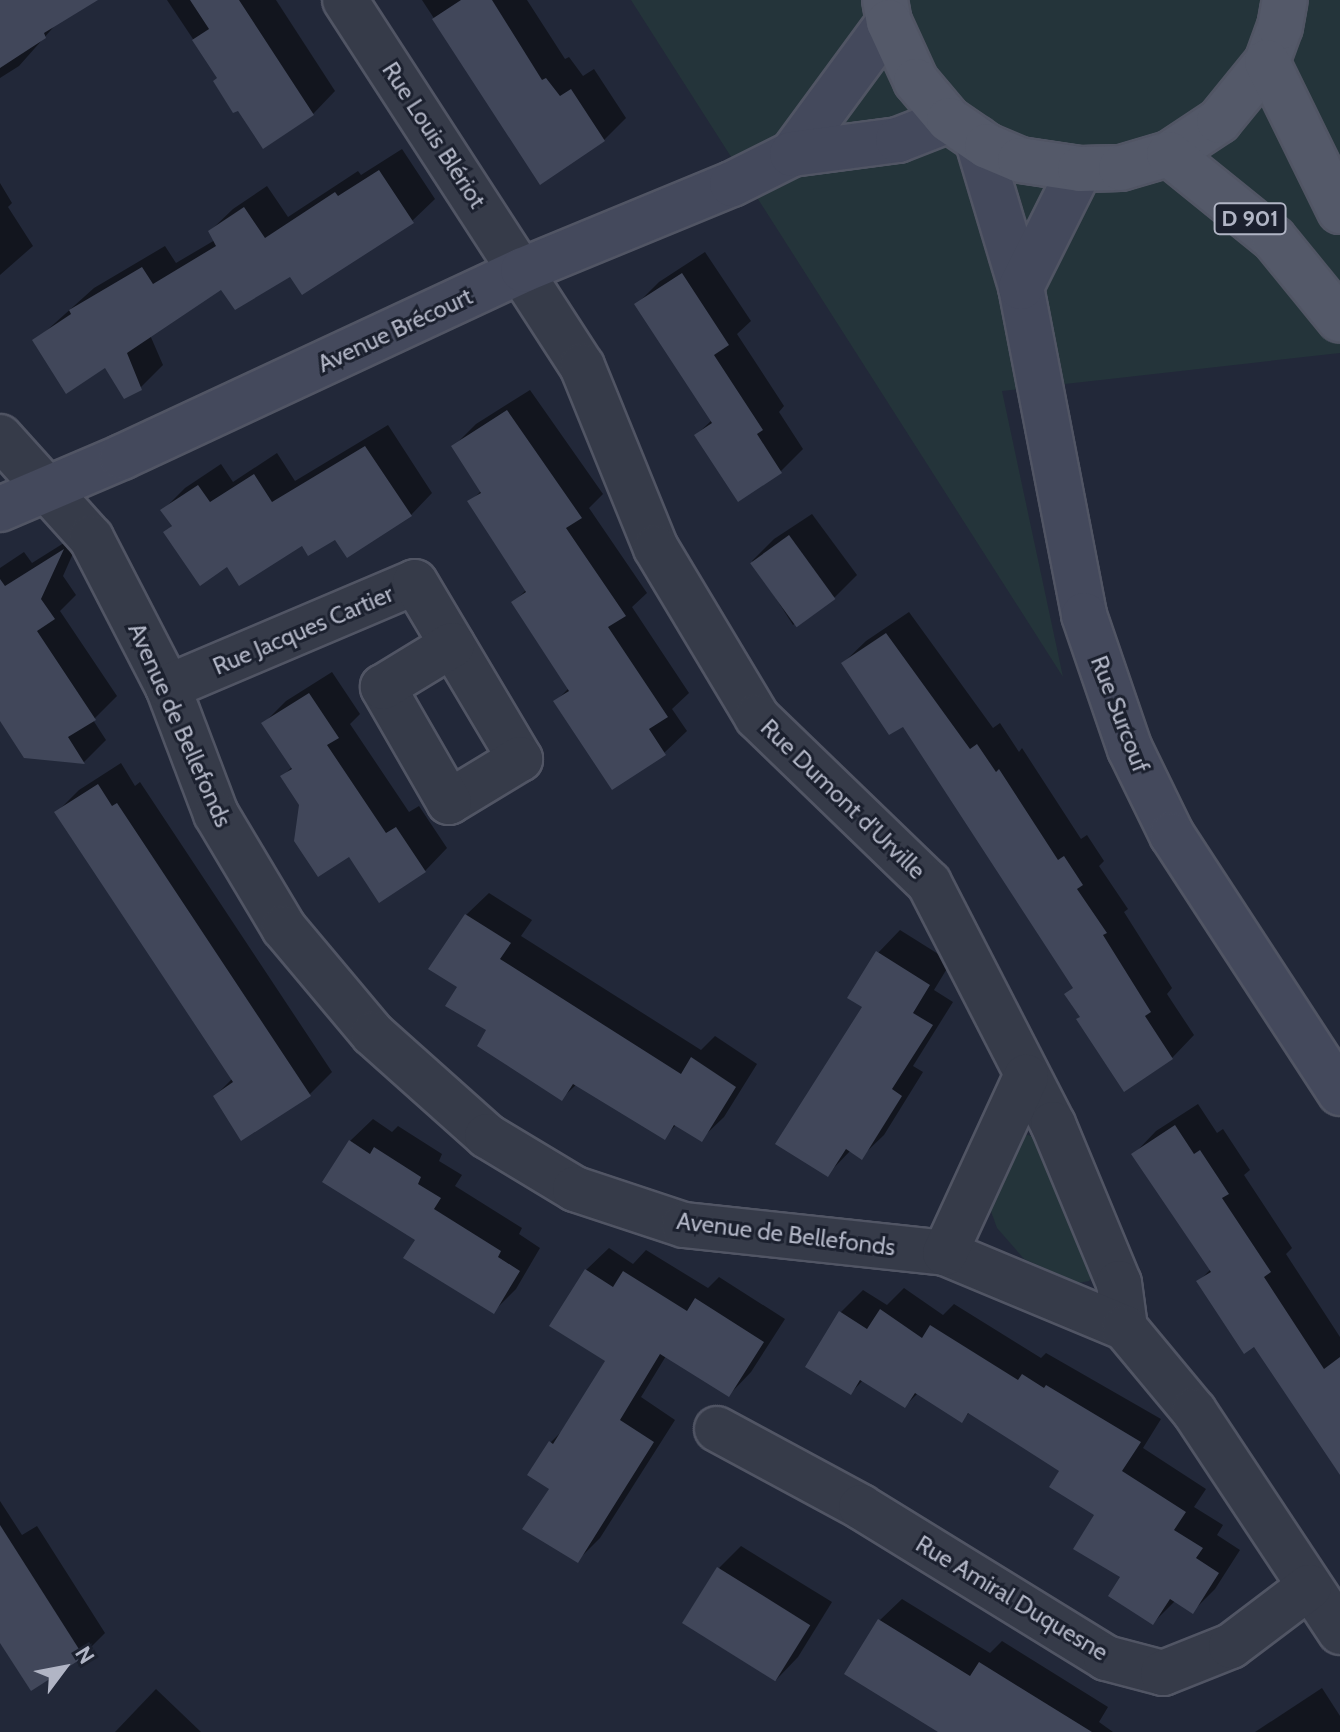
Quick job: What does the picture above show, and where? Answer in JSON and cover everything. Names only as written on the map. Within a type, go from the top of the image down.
[{"type":"main road","points":[[887,11],[916,81],[963,130],[1020,160],[1080,169],[1121,168],[1169,154],[1219,121],[1267,62],[1280,27],[1285,0]]},
{"type":"main road","name":"Avenue Brécourt","points":[[792,154],[887,11]]},
{"type":"main road","points":[[1267,62],[1340,211]]},
{"type":"main road","name":"Avenue Brécourt","points":[[0,509],[523,270],[732,184],[792,154],[963,130]]},
{"type":"main road","name":"Rue Surcouf","points":[[963,130],[1021,287],[1084,615],[1130,749],[1172,835],[1340,1093]]},
{"type":"main road","name":"D 901","points":[[1169,154],[1274,239],[1340,320]]},
{"type":"main road","points":[[1021,287],[1080,169]]},
{"type":"street","name":"Rue Louis Blériot","points":[[345,0],[523,270]]},
{"type":"street","name":"Rue Dumont d'Urville","points":[[523,270],[582,366],[656,548],[757,717],[929,883],[997,1010],[1026,1077],[1053,1124],[1119,1283],[1125,1328]]},
{"type":"street","name":"Avenue de Bellefonds","points":[[0,437],[91,538],[168,687],[216,814],[284,928],[373,1034],[487,1136],[575,1189],[684,1225],[945,1253],[1125,1328],[1194,1411],[1340,1632]]},
{"type":"street","name":"Rue Jacques Cartier","points":[[168,687],[415,582],[452,645]]},
{"type":"street","points":[[945,1253],[1026,1077]]},
{"type":"street","name":"Rue Amiral Duquesne","points":[[717,1429],[861,1507],[1106,1658],[1163,1673],[1231,1646],[1309,1587]]},
{"type":"shaded area","points":[[631,0],[1340,0],[1340,353],[1002,391],[1063,677]]},
{"type":"shaded area","points":[[1019,1136],[1046,1140],[1095,1273],[1089,1281],[1078,1283],[1024,1259],[997,1228],[988,1203]]},
{"type":"building","points":[[0,0],[98,0],[44,33],[46,38],[0,68]]},
{"type":"building","points":[[190,0],[239,0],[314,115],[263,149],[238,111],[233,113],[213,81],[217,78],[192,40],[209,29]]},
{"type":"building","points":[[461,0],[492,0],[542,80],[546,78],[560,96],[571,89],[605,141],[540,185],[432,19]]},
{"type":"building","points":[[379,170],[414,223],[302,295],[290,277],[235,310],[221,290],[127,353],[142,390],[124,399],[105,368],[66,394],[32,340],[71,314],[69,310],[142,267],[153,284],[216,246],[208,231],[244,207],[265,238],[335,192],[338,196]]},
{"type":"building","points":[[682,273],[729,345],[714,355],[763,430],[757,434],[782,473],[738,502],[694,435],[712,423],[634,304]]},
{"type":"building","points":[[507,410],[582,518],[566,528],[626,616],[608,627],[668,717],[649,729],[666,755],[612,790],[553,701],[569,691],[511,602],[526,592],[467,501],[481,493],[451,446]]},
{"type":"building","points":[[365,446],[412,516],[347,558],[335,540],[308,556],[302,546],[239,586],[227,567],[200,586],[163,532],[172,526],[160,510],[198,485],[210,502],[254,474],[272,502]]},
{"type":"building","points":[[789,535],[835,599],[797,627],[750,563]]},
{"type":"building","points":[[64,549],[41,599],[55,619],[37,631],[96,720],[68,737],[85,764],[24,758],[0,721],[0,579],[5,586]]},
{"type":"building","points":[[886,633],[970,749],[977,744],[996,772],[999,769],[1058,860],[1064,856],[1083,885],[1077,889],[1107,933],[1103,935],[1151,1012],[1145,1016],[1173,1059],[1124,1092],[1076,1019],[1080,1017],[1064,994],[1073,988],[903,727],[889,735],[841,663]]},
{"type":"building","points":[[309,693],[339,738],[327,745],[386,833],[396,827],[426,872],[379,903],[349,857],[318,877],[294,841],[299,805],[280,776],[292,769],[261,723]]},
{"type":"building","points":[[98,784],[112,806],[117,803],[311,1096],[241,1141],[213,1096],[233,1082],[54,812]]},
{"type":"building","points":[[465,914],[511,943],[500,959],[681,1074],[691,1057],[736,1087],[702,1142],[674,1125],[665,1140],[573,1084],[562,1101],[477,1046],[486,1030],[445,1006],[457,987],[428,969]]},
{"type":"building","points":[[876,951],[930,985],[913,1013],[933,1025],[892,1089],[902,1096],[862,1160],[846,1149],[828,1177],[775,1144],[862,1007],[847,998]]},
{"type":"building","points":[[1175,1125],[1194,1154],[1200,1150],[1229,1194],[1222,1198],[1271,1272],[1264,1277],[1324,1369],[1340,1357],[1340,1475],[1254,1347],[1244,1354],[1196,1281],[1211,1272],[1131,1154]]},
{"type":"building","points":[[349,1140],[370,1154],[374,1147],[421,1177],[418,1184],[441,1198],[434,1209],[501,1251],[498,1257],[520,1271],[494,1314],[403,1258],[415,1240],[322,1182]]},
{"type":"building","points":[[585,1269],[613,1287],[623,1271],[687,1311],[695,1298],[764,1342],[729,1397],[660,1354],[620,1420],[654,1442],[578,1563],[522,1529],[549,1489],[527,1475],[549,1441],[553,1444],[605,1361],[549,1326]]},
{"type":"building","points":[[880,1309],[922,1338],[930,1325],[1018,1380],[1022,1374],[1044,1388],[1046,1385],[1141,1442],[1122,1471],[1186,1512],[1174,1530],[1203,1548],[1196,1558],[1219,1573],[1193,1614],[1170,1599],[1153,1625],[1108,1596],[1120,1577],[1073,1549],[1094,1515],[1049,1487],[1059,1471],[968,1413],[962,1423],[915,1393],[905,1408],[860,1380],[851,1395],[805,1367],[839,1311],[867,1329]]},
{"type":"building","points":[[0,1525],[84,1657],[31,1691],[0,1643]]},
{"type":"building","points":[[717,1567],[810,1625],[775,1681],[682,1623]]},
{"type":"building","points":[[878,1619],[970,1676],[979,1662],[1092,1732],[938,1732],[844,1674]]}]
